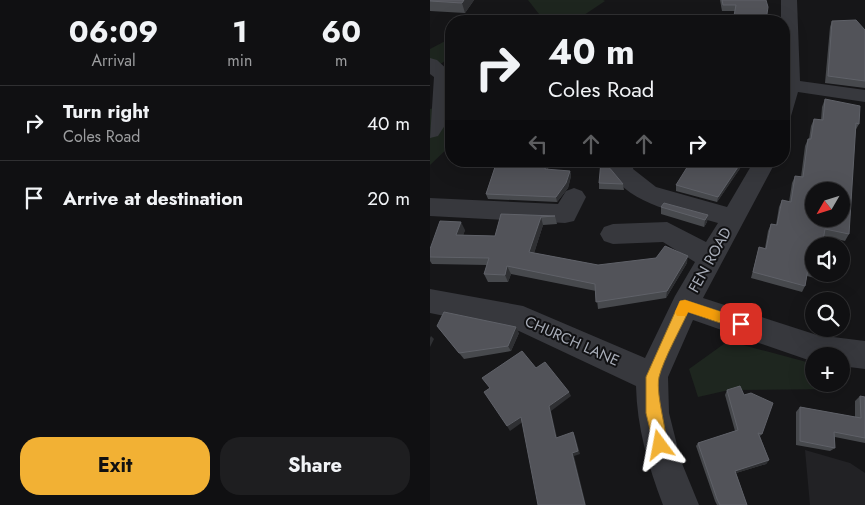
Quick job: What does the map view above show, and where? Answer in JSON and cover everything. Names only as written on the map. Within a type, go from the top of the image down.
[{"type":"street","points":[[789,0],[789,15]]},
{"type":"street","points":[[430,64],[444,76],[445,87],[442,114],[430,131]]},
{"type":"street","points":[[790,85],[865,96]]},
{"type":"street","points":[[622,167],[621,172],[648,194],[734,218]]},
{"type":"street","name":"FEN ROAD","points":[[681,505],[664,461],[653,413],[652,377],[685,305],[762,167]]},
{"type":"street","points":[[430,207],[565,214],[574,197]]},
{"type":"street","points":[[613,234],[667,232],[711,258]]},
{"type":"street","name":"CHURCH LANE","points":[[430,300],[523,319],[652,377]]},
{"type":"street","points":[[685,305],[817,349],[865,355]]},
{"type":"shaded area","points":[[528,0],[605,1],[584,15],[537,15],[539,14]]},
{"type":"shaded area","points":[[445,41],[445,61],[430,71],[430,49]]},
{"type":"shaded area","points":[[445,105],[445,151],[430,165],[430,109]]},
{"type":"shaded area","points":[[728,341],[805,362],[805,389],[729,390],[698,397],[689,369]]},
{"type":"shaded area","points":[[805,450],[850,463],[865,473],[865,505],[810,505]]},
{"type":"building","points":[[430,0],[464,0],[462,3]]},
{"type":"building","points":[[722,0],[766,0],[768,7],[767,15],[734,15],[736,5],[723,5]]},
{"type":"building","points":[[856,20],[865,30],[865,81],[828,76],[832,21]]},
{"type":"building","points":[[825,99],[860,106],[859,124],[856,123],[850,218],[850,182],[805,182],[805,228],[849,228],[849,234],[825,229],[824,237],[805,237],[805,286],[753,272],[759,247],[766,249],[771,224],[777,225],[782,200],[791,202],[795,176],[803,177],[808,139],[811,139],[814,119],[823,120]]},
{"type":"building","points":[[495,167],[546,167],[545,169],[570,171],[566,183],[556,197],[486,194]]},
{"type":"building","points":[[600,167],[609,167],[623,184],[599,183]]},
{"type":"building","points":[[687,167],[738,167],[718,197],[676,185]]},
{"type":"building","points":[[664,203],[708,215],[705,220],[661,207]]},
{"type":"building","points":[[501,214],[555,216],[541,217],[529,252],[598,265],[656,258],[665,246],[688,256],[667,291],[596,302],[595,284],[507,266],[505,275],[484,274],[489,258],[430,257],[430,249],[440,221],[461,222],[456,235],[495,236]]},
{"type":"building","points":[[444,312],[516,327],[508,346],[459,353],[437,326]]},
{"type":"building","points":[[522,351],[536,368],[545,362],[569,392],[549,406],[556,438],[573,432],[578,451],[572,453],[585,505],[538,505],[521,417],[507,426],[484,392],[490,388],[482,378]]},
{"type":"building","points":[[740,386],[744,395],[751,393],[773,403],[762,434],[758,433],[769,460],[735,471],[747,505],[720,505],[698,443],[738,430],[727,390]]},
{"type":"building","points":[[860,396],[865,397],[865,438],[834,432],[835,448],[800,441],[800,407],[861,418]]},
{"type":"slow traffic","points":[[681,312],[685,305],[717,316]]},
{"type":"route","points":[[660,445],[653,413],[652,377],[685,305],[741,324]]}]
